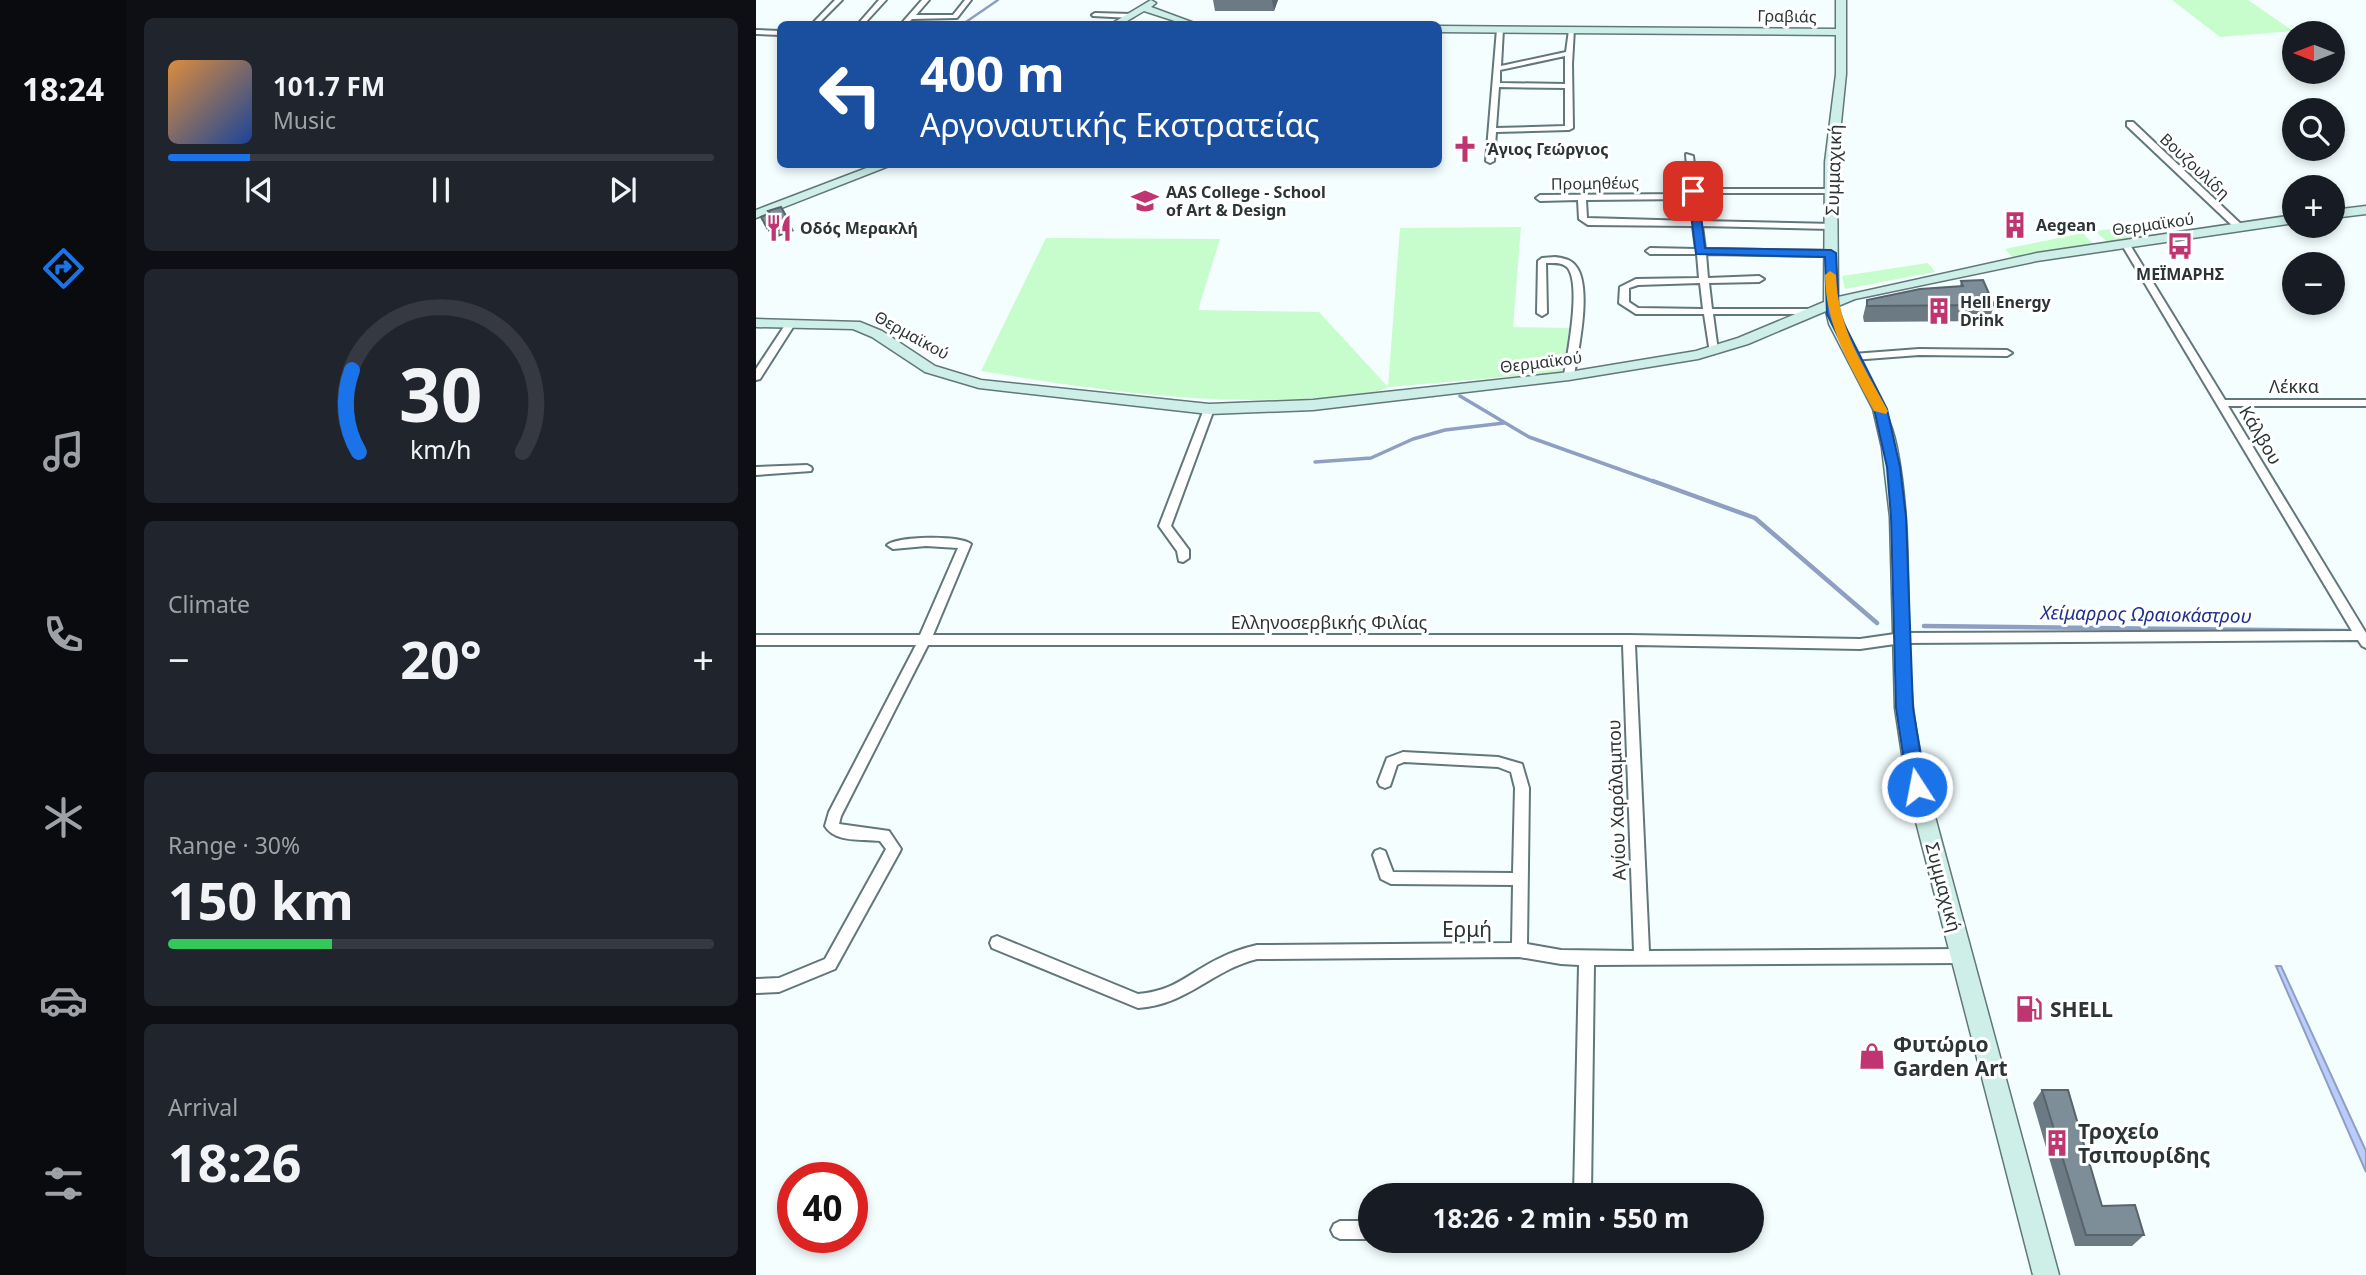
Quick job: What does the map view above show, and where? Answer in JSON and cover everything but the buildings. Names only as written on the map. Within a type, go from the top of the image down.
[{"type":"street","points":[[818,21],[839,0]]},
{"type":"street","points":[[864,21],[883,0]]},
{"type":"street","points":[[907,21],[926,0]]},
{"type":"street","points":[[911,17],[955,17],[968,0]]},
{"type":"street","name":"Συμμαχική","points":[[1841,0],[1831,191],[1831,304],[1836,324],[1880,409],[1890,447],[1898,517],[1904,708],[1917,787],[2046,1275]]},
{"type":"street","points":[[1140,17],[1163,1]]},
{"type":"street","points":[[1096,15],[1180,21]]},
{"type":"street","name":"Γραβιάς","points":[[1442,29],[1841,32]]},
{"type":"street","points":[[1490,161],[1500,29]]},
{"type":"street","points":[[1492,130],[1569,128],[1568,86],[1572,30]]},
{"type":"street","points":[[756,32],[777,33]]},
{"type":"street","points":[[1497,69],[1570,53]]},
{"type":"street","points":[[1496,85],[1568,86]]},
{"type":"street","name":"Βουζουλίδη","points":[[2130,124],[2240,228]]},
{"type":"street","points":[[1689,156],[1713,351]]},
{"type":"street","points":[[756,205],[859,168]]},
{"type":"street","points":[[756,214],[878,168]]},
{"type":"street","name":"Προμηθέως","points":[[1541,198],[1831,191]]},
{"type":"street","points":[[1582,197],[1584,221],[1831,226]]},
{"type":"street","points":[[2345,213],[2366,210]]},
{"type":"street","name":"Θερμαϊκού","points":[[756,323],[845,324],[864,328],[930,369],[979,384],[1074,398],[1209,409],[1313,405],[1569,376],[1713,351],[1831,304],[1887,288],[2001,263],[2282,221]]},
{"type":"street","name":"Κάλβου","points":[[2126,246],[2364,639]]},
{"type":"street","points":[[1650,251],[1831,253]]},
{"type":"street","points":[[1542,313],[1542,261],[1560,260],[1572,266],[1576,276],[1577,316],[1569,376]]},
{"type":"street","points":[[1759,279],[1631,283],[1625,287],[1624,303],[1636,311],[1810,312]]},
{"type":"street","points":[[756,377],[790,324]]},
{"type":"street","points":[[1853,357],[1919,352],[2007,353]]},
{"type":"street","points":[[756,360],[768,360]]},
{"type":"street","name":"Λέκκα","points":[[2221,403],[2366,403]]},
{"type":"street","points":[[1183,558],[1183,550],[1165,526],[1209,409]]},
{"type":"street","points":[[756,471],[807,469]]},
{"type":"street","points":[[756,986],[779,985],[830,964],[894,849],[884,835],[838,831],[832,826],[834,816],[925,639],[965,544],[926,542],[893,545]]},
{"type":"street","points":[[1902,638],[2364,639]]},
{"type":"street","name":"Ελληνοσερβικής Φιλίας","points":[[756,640],[1629,640],[1860,645],[1902,638]]},
{"type":"street","name":"Αγίου Χαράλαμπου","points":[[1629,640],[1642,959]]},
{"type":"street","points":[[1385,782],[1392,762],[1403,757],[1498,762],[1517,768],[1522,788],[1518,879],[1519,950]]},
{"type":"street","points":[[1380,855],[1386,875],[1391,878],[1518,879]]},
{"type":"street","name":"Ερμή","points":[[997,943],[1138,1002],[1156,1002],[1171,997],[1219,963],[1257,952],[1519,950],[1561,957],[1642,959],[1962,956]]},
{"type":"street","points":[[1583,1183],[1587,958]]},
{"type":"street","points":[[1340,1230],[1358,1230]]},
{"type":"green space","points":[[2172,0],[2248,0],[2282,23],[2282,32],[2220,37]]},
{"type":"green space","points":[[2140,225],[2154,239],[2112,246],[2095,231]]},
{"type":"green space","points":[[1521,227],[1513,327],[1569,328],[1564,372],[1389,387],[1344,397],[1259,400],[1140,394],[981,371],[1046,238],[1220,239],[1198,310],[1319,312],[1388,387],[1400,228]]},
{"type":"green space","points":[[2083,233],[2096,247],[2015,260],[2005,249]]},
{"type":"green space","points":[[1928,263],[1935,272],[1845,289],[1842,276]]},
{"type":"water","points":[[2276,966],[2281,966],[2366,1151],[2366,1172]]},
{"type":"waterway","points":[[967,21],[998,0]]},
{"type":"waterway","points":[[1460,396],[1529,437],[1658,483]]},
{"type":"waterway","points":[[1315,462],[1371,458],[1413,439],[1445,430],[1504,423]]},
{"type":"waterway","points":[[1653,481],[1755,518],[1877,623]]},
{"type":"waterway","name":"Χείμαρρος Ωραιοκάστρου","points":[[1924,626],[2347,631]]},
{"type":"slow traffic","points":[[1830,275],[1831,304],[1836,324],[1881,411]]},
{"type":"place","name":"Άγιος Γεώργιος","points":[[1465,149]]},
{"type":"place","name":"AAS College - School of Art & Design","points":[[1145,201]]},
{"type":"place","name":"Aegean","points":[[2015,225]]},
{"type":"place","name":"Οδός Μερακλή","points":[[779,228]]},
{"type":"place","name":"ΜΕΪΜΑΡΗΣ","points":[[2180,246]]},
{"type":"place","name":"Hell Energy Drink","points":[[1939,311]]},
{"type":"place","name":"SHELL","points":[[2029,1009]]},
{"type":"place","name":"Φυτώριο Garden Art","points":[[1872,1056]]},
{"type":"place","name":"Τροχείο Τσιπουρίδης","points":[[2057,1143]]},
{"type":"route","points":[[1693,191],[1700,251],[1831,253],[1830,295],[1833,314],[1880,409],[1887,429],[1894,467],[1904,708],[1917,787]]}]
